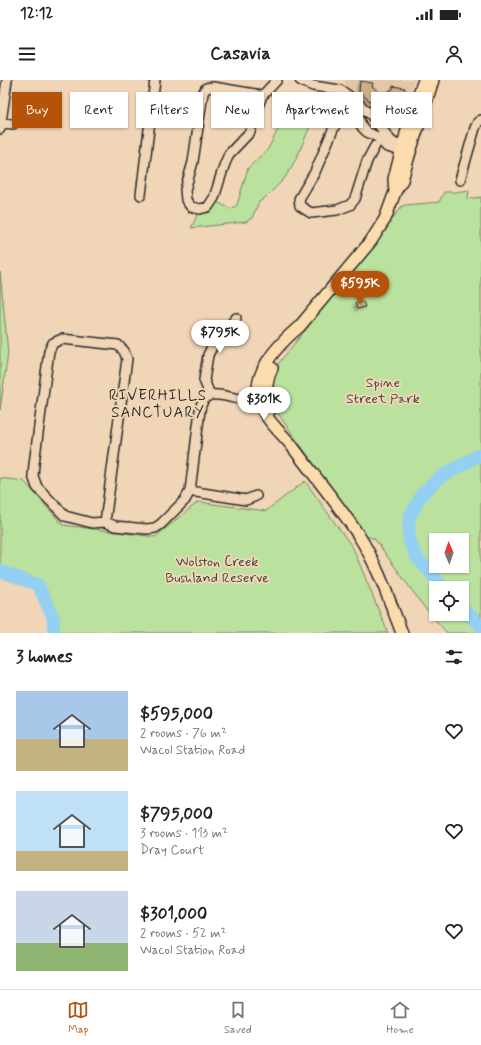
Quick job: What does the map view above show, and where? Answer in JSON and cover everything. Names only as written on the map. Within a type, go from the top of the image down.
[{"type":"main road","points":[[406,150],[433,80]]},
{"type":"main road","points":[[402,633],[372,559],[334,501],[286,438],[268,418],[261,406],[263,397],[258,395],[259,381],[265,365],[286,337],[300,326],[371,242],[385,219],[395,192],[402,180],[406,150],[417,98],[422,83]]},
{"type":"street","points":[[7,80],[0,126],[12,124]]},
{"type":"street","points":[[142,194],[155,80]]},
{"type":"street","points":[[264,94],[277,80]]},
{"type":"street","points":[[300,80],[313,86],[340,90],[343,92]]},
{"type":"street","points":[[213,87],[262,96],[250,132],[229,154],[214,198],[208,207],[200,209],[191,207],[186,200],[185,190],[192,162],[203,93],[206,88],[213,87]]},
{"type":"street","points":[[363,108],[391,141],[406,150]]},
{"type":"street","points":[[363,115],[369,114]]},
{"type":"street","points":[[460,180],[475,128],[481,120]]},
{"type":"street","points":[[334,128],[300,199],[300,206],[311,213],[337,210],[350,205],[355,200],[367,161],[375,146]]},
{"type":"street","points":[[363,128],[367,132],[379,138],[387,147],[406,150]]},
{"type":"street","points":[[210,395],[205,386],[204,380],[208,355],[216,342],[236,318]]},
{"type":"street","points":[[204,329],[216,342]]},
{"type":"street","points":[[105,522],[127,360],[124,351],[118,345],[62,339],[53,343],[49,351],[33,476],[37,486],[65,516],[92,523],[105,522],[115,526],[147,529],[155,528],[161,524],[185,500],[190,491],[201,404],[204,399],[210,395],[217,394],[242,399],[263,397]]},
{"type":"street","points":[[190,491],[246,500],[256,496]]},
{"type":"shaded area","points":[[344,80],[414,80],[411,92],[371,92],[371,108],[363,103],[363,92],[350,92]]},
{"type":"green space","points":[[279,128],[309,128],[296,159],[284,179],[259,202],[252,218],[246,222],[191,228],[198,214],[209,210],[217,202],[231,209],[237,205],[248,168],[268,149]]},
{"type":"green space","name":"Spine Street Park","points":[[469,190],[468,199],[481,197],[481,633],[447,633],[436,621],[469,621],[469,581],[429,581],[429,613],[374,538],[365,535],[281,418],[270,397],[274,371],[278,364],[353,271],[402,206],[439,202],[444,192]]},
{"type":"green space","points":[[0,272],[8,353],[0,410]]},
{"type":"green space","name":"Wolston Creek Bushland Reserve","points":[[0,478],[24,481],[63,525],[155,537],[198,502],[266,511],[305,481],[353,548],[388,633],[57,633],[56,615],[41,580],[0,566]]},
{"type":"building","points":[[360,81],[373,83],[372,86],[379,92],[371,92],[371,102],[363,95],[363,92],[359,92]]},
{"type":"building","points":[[393,86],[405,88],[405,92],[387,92],[393,89]]},
{"type":"building","points":[[363,301],[365,307],[357,309],[355,303]]},
{"type":"waterway","points":[[438,581],[417,558],[409,540],[409,518],[422,494],[439,478],[481,454]]},
{"type":"waterway","points":[[0,571],[38,585],[53,617],[54,633]]},
{"type":"waterway","points":[[469,615],[481,626]]},
{"type":"district","name":"RIVERHILLS SANCTUARY","points":[[158,404]]}]
